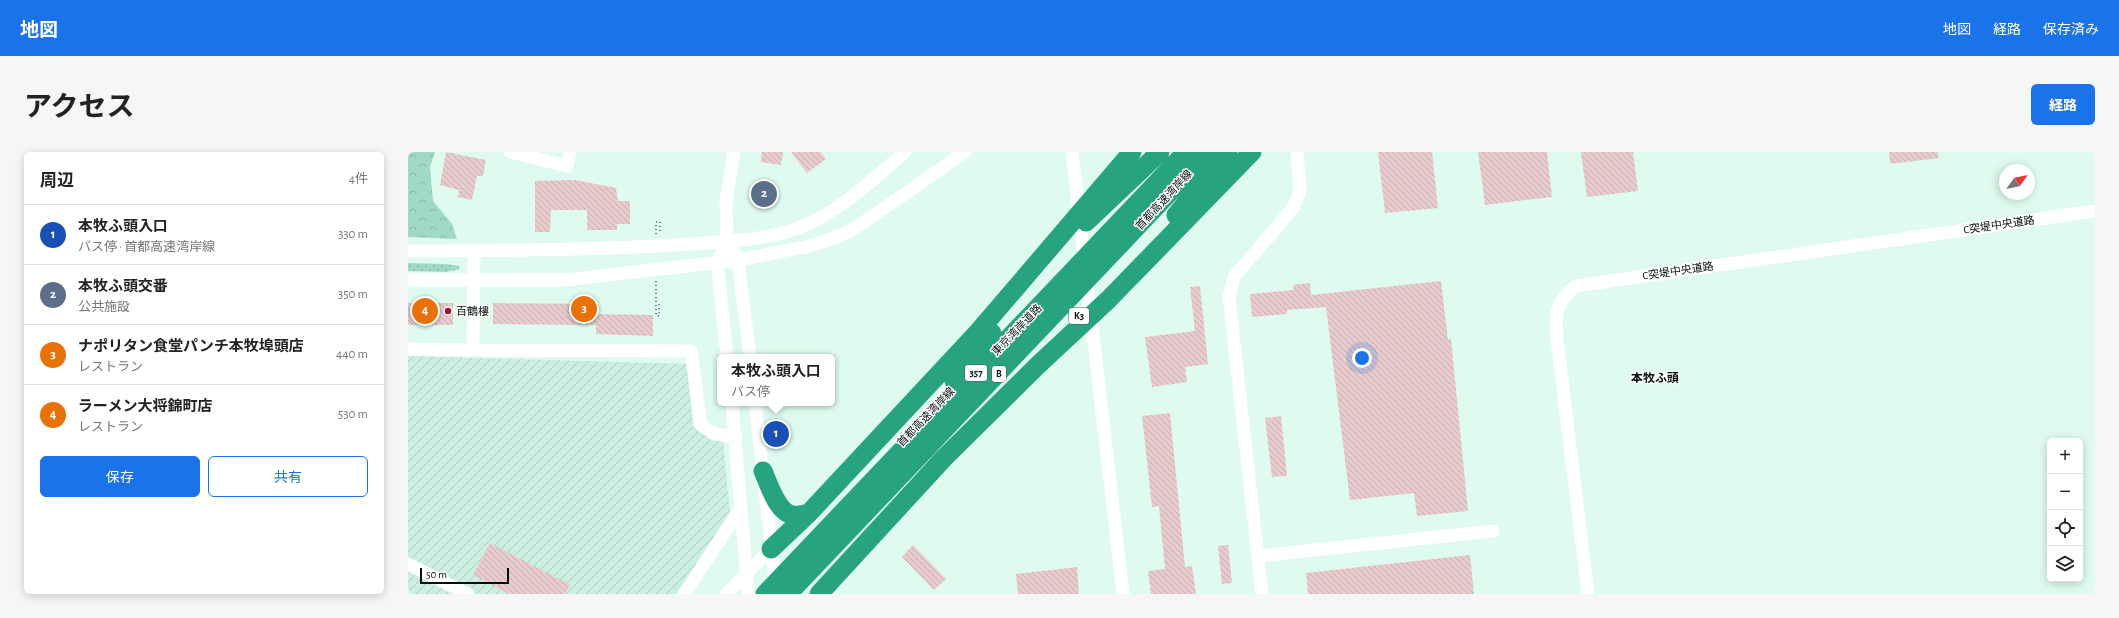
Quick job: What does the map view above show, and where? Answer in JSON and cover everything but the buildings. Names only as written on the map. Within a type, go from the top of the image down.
[{"type":"highway","points":[[771,549],[809,513],[896,418],[978,332],[1132,152]]},
{"type":"highway","points":[[915,429],[1061,247],[1146,152]]},
{"type":"highway","points":[[1018,286],[1160,152]]},
{"type":"highway","name":"首都高速湾岸線","points":[[756,594],[915,429],[1177,152]]},
{"type":"highway","name":"東京湾岸道路","points":[[765,594],[1186,152]]},
{"type":"highway","name":"東京湾岸道路","points":[[778,594],[1200,152]]},
{"type":"highway","name":"首都高速湾岸線","points":[[788,594],[1208,152]]},
{"type":"highway","points":[[1109,299],[1228,152]]},
{"type":"highway","name":"K3","points":[[910,467],[1083,312],[1236,152]]},
{"type":"highway","points":[[819,594],[944,458],[1109,299],[1252,152]]},
{"type":"highway","points":[[763,471],[780,506],[786,513],[794,516],[809,513]]},
{"type":"street","points":[[510,152],[567,166],[570,152]]},
{"type":"street","points":[[727,354],[717,262],[727,242],[726,201],[734,152]]},
{"type":"street","points":[[408,251],[594,250],[727,242],[785,232],[822,217],[844,203],[905,152]]},
{"type":"street","points":[[408,280],[565,280],[738,260],[806,247],[843,234],[875,215],[965,152]]},
{"type":"street","points":[[1072,152],[1123,594]]},
{"type":"street","points":[[1262,594],[1229,297],[1234,277],[1293,208],[1300,191],[1297,152]]},
{"type":"street","name":"C突堤中央道路","points":[[1588,594],[1556,339],[1556,314],[1562,298],[1576,286],[2095,211]]},
{"type":"street","points":[[727,242],[738,260],[750,354]]},
{"type":"street","points":[[473,350],[474,251]]},
{"type":"street","points":[[408,349],[691,351],[701,425],[714,434],[736,437]]},
{"type":"street","points":[[732,406],[748,594]]},
{"type":"street","points":[[755,406],[771,549],[778,594]]},
{"type":"street","points":[[684,594],[740,509]]},
{"type":"street","points":[[1258,556],[1492,531]]},
{"type":"street","points":[[726,594],[771,549]]},
{"type":"street","points":[[408,564],[468,594]]},
{"type":"path","points":[[656,234],[656,222],[660,222],[660,234]]},
{"type":"path","points":[[656,303],[656,316],[659,316],[659,303]]},
{"type":"shaded area","points":[[408,356],[687,364],[693,427],[723,440],[730,514],[688,579],[676,594],[408,594]]},
{"type":"green space","points":[[408,152],[435,152],[430,167],[433,201],[452,224],[457,239],[408,237]]},
{"type":"green space","points":[[408,263],[446,264],[459,266],[460,269],[446,272],[408,271]]},
{"type":"place","name":"本牧ふ頭交番","points":[[764,194]]},
{"type":"place","name":"ナポリタン食堂パンチ本牧埠頭店","points":[[584,309]]},
{"type":"place","name":"ラーメン大将錦町店","points":[[425,311]]},
{"type":"place","name":"百鶴樓","points":[[448,311]]},
{"type":"place","name":"本牧ふ頭入口","points":[[776,434]]},
{"type":"district","name":"本牧ふ頭","points":[[1655,378]]}]
